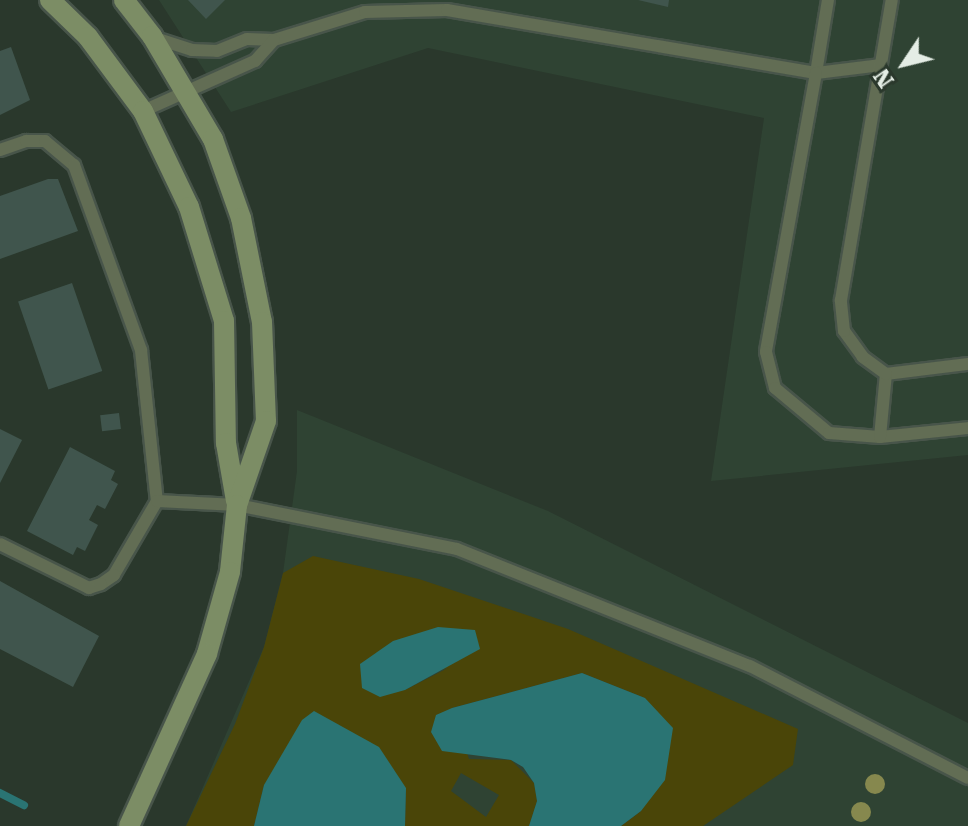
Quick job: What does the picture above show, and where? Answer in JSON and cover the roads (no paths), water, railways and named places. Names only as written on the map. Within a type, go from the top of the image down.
[{"type":"street","points":[[50,0],[88,37],[143,111],[189,207],[224,321],[226,443],[237,505]]},
{"type":"street","points":[[124,0],[152,36],[213,139],[241,218],[262,322],[266,421],[237,505],[230,572],[207,654],[129,826]]},
{"type":"lane","points":[[828,0],[765,348],[775,388],[796,410],[829,433],[880,437],[968,428]]},
{"type":"lane","points":[[892,0],[841,300],[844,331],[863,357],[886,374],[968,364]]},
{"type":"lane","points":[[152,36],[192,50],[217,51],[247,39],[274,40],[366,6],[447,10],[816,73],[881,65]]},
{"type":"lane","points":[[143,111],[255,61],[274,40]]},
{"type":"lane","points":[[0,150],[26,141],[45,141],[74,165],[141,350],[157,501],[114,575],[89,588],[0,544]]},
{"type":"lane","points":[[880,437],[886,374]]},
{"type":"lane","points":[[157,501],[237,505],[457,549],[750,666],[968,778]]},
{"type":"water","points":[[438,627],[475,630],[480,649],[405,690],[380,697],[362,688],[360,664],[393,641]]},
{"type":"water","points":[[582,673],[645,698],[673,728],[665,780],[641,811],[621,826],[529,826],[537,801],[534,783],[523,767],[511,760],[442,751],[431,732],[436,715],[452,708]]},
{"type":"water","points":[[314,711],[379,747],[406,788],[405,826],[254,826],[264,785],[302,720]]},
{"type":"waterway","points":[[0,793],[24,805]]}]
